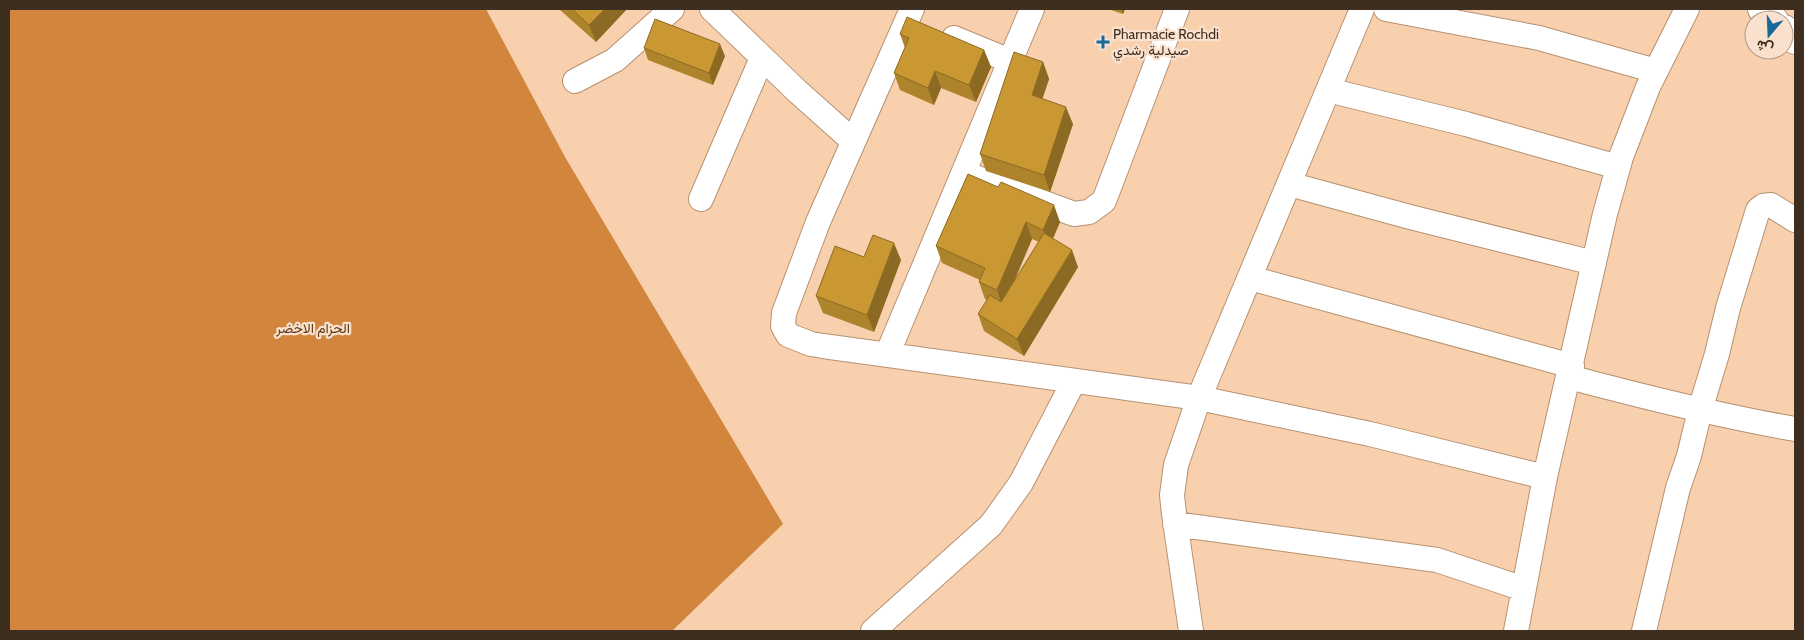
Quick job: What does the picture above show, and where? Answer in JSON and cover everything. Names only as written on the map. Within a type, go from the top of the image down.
[{"type":"street","points":[[575,81],[615,60],[672,9]]},
{"type":"street","points":[[712,9],[796,91],[853,141]]},
{"type":"street","points":[[888,355],[1032,9]]},
{"type":"street","points":[[964,172],[1074,214],[1089,212],[1104,201],[1178,9]]},
{"type":"street","points":[[1191,631],[1172,495],[1176,465],[1199,398],[1362,9]]},
{"type":"street","points":[[1386,9],[1539,38],[1656,72]]},
{"type":"street","points":[[1516,631],[1545,477],[1604,214],[1618,167],[1648,87],[1686,9]]},
{"type":"street","points":[[1010,61],[919,21],[853,141],[818,222],[784,313],[783,326],[788,335],[811,344],[1199,398],[1370,434],[1545,477]]},
{"type":"street","points":[[700,199],[762,58]]},
{"type":"street","points":[[1328,90],[1466,124],[1618,167]]},
{"type":"street","points":[[1289,184],[1410,217],[1594,263]]},
{"type":"street","points":[[1645,631],[1678,488],[1718,354],[1728,308],[1758,210],[1763,206],[1772,205],[1795,220]]},
{"type":"street","points":[[1250,278],[1700,410],[1795,430]]},
{"type":"street","points":[[873,631],[991,525],[1021,483],[1074,381]]},
{"type":"street","points":[[1175,524],[1437,560],[1524,589]]},
{"type":"green space","name":"الحزام الاخضر","points":[[9,9],[486,9],[565,157],[783,524],[672,631],[9,631]]},
{"type":"building","points":[[572,9],[605,9],[589,25]]},
{"type":"building","points":[[907,17],[984,50],[969,85],[935,71],[928,88],[894,73],[909,38],[900,34]]},
{"type":"building","points":[[655,19],[720,44],[709,73],[644,48]]},
{"type":"building","points":[[1014,52],[1043,62],[1032,95],[1066,107],[1044,175],[980,154]]},
{"type":"building","points":[[968,174],[998,187],[1001,182],[1054,205],[1043,230],[1026,222],[997,290],[979,282],[985,268],[936,246]]},
{"type":"building","points":[[1044,233],[1072,250],[1017,339],[978,314],[990,295],[1001,302]]},
{"type":"building","points":[[873,235],[894,243],[867,315],[816,296],[835,246],[864,257]]},
{"type":"place","name":"Pharmacie Rochdi صيدلية رشدي","points":[[1103,42]]}]
